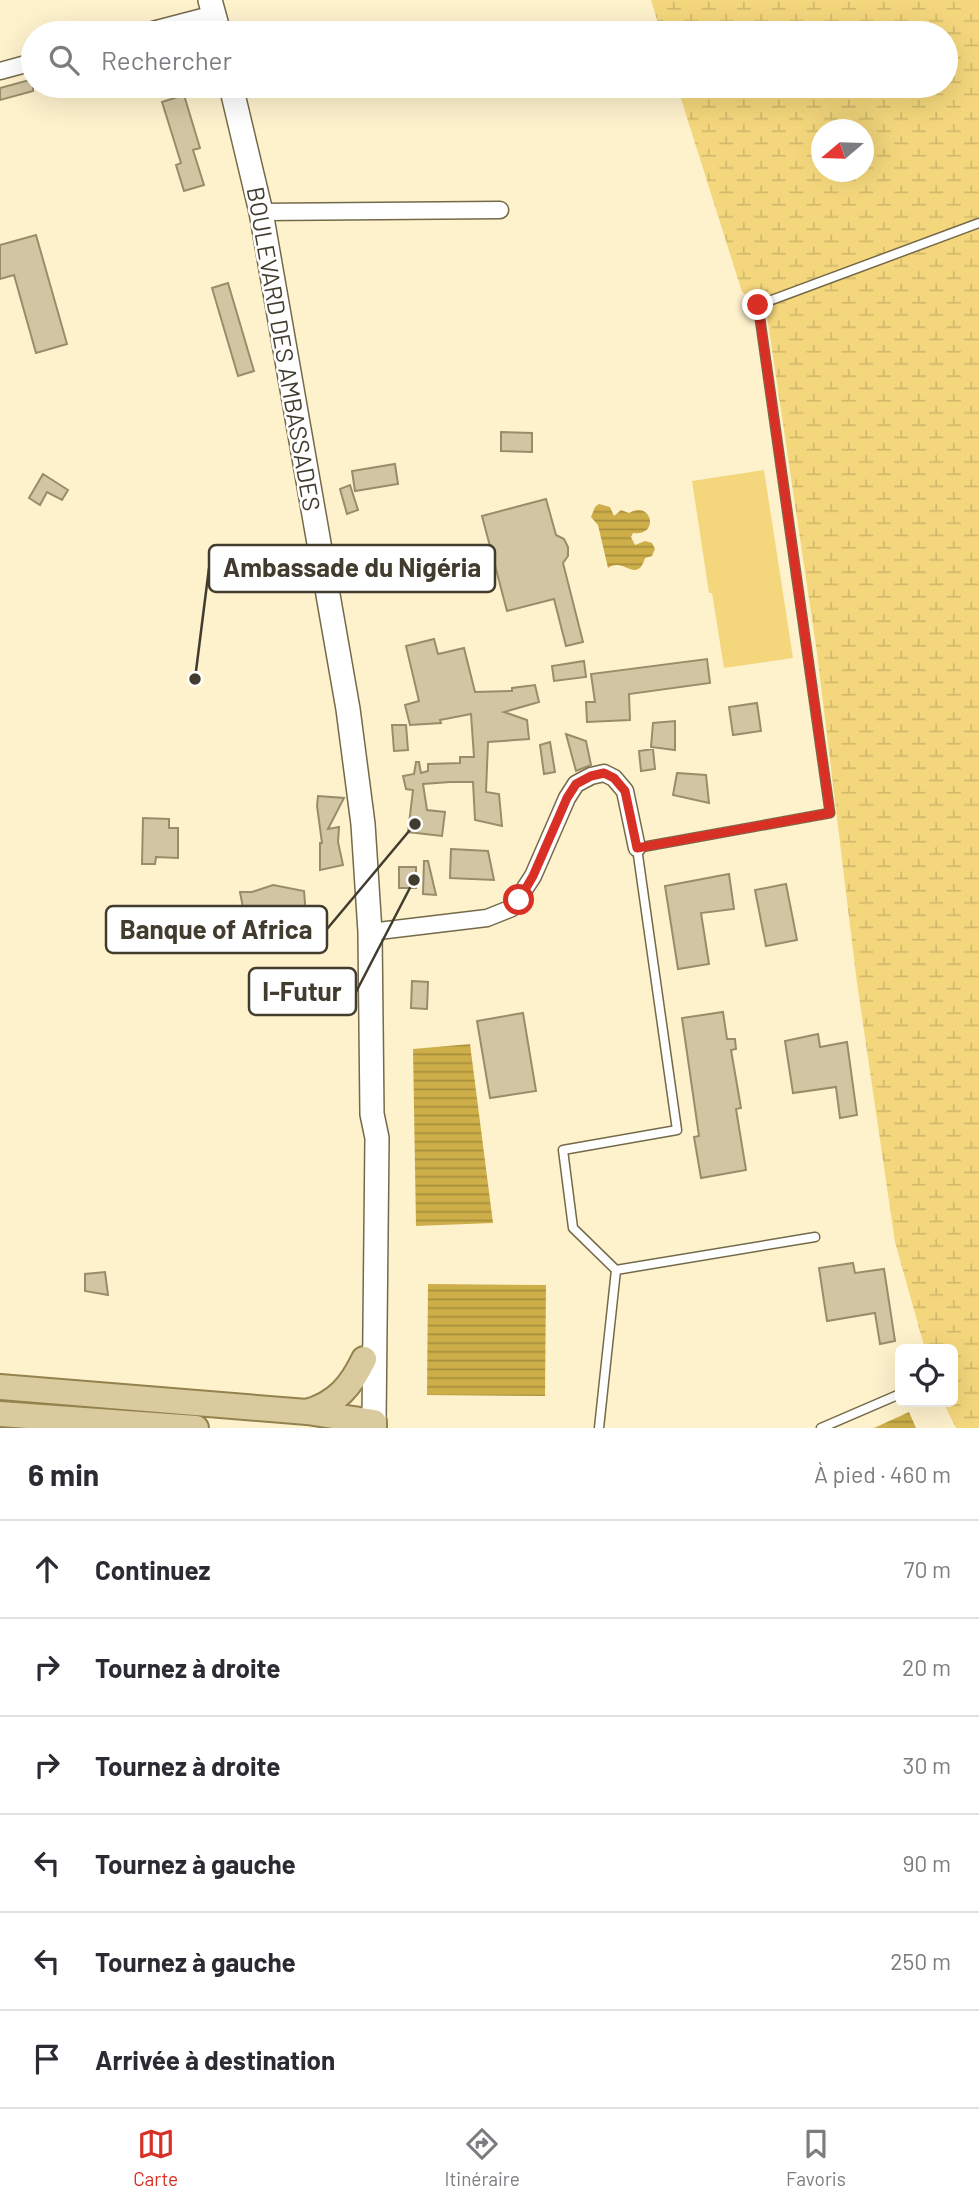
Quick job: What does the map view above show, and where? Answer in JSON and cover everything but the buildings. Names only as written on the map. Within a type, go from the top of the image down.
[{"type":"main road","name":"BOULEVARD DES AMBASSADES","points":[[235,98],[261,212],[348,709],[363,824],[370,932],[372,1114],[377,1138],[367,1424]]},
{"type":"main road","name":"BOULEVARD DES AMBASSADES","points":[[367,1424],[363,1137],[372,1114]]},
{"type":"main road","points":[[307,1412],[329,1404],[347,1390],[364,1359]]},
{"type":"main road","points":[[0,1387],[307,1412],[367,1424]]},
{"type":"main road","points":[[0,1414],[196,1428]]},
{"type":"street","points":[[193,21],[214,16]]},
{"type":"street","points":[[0,71],[21,65]]},
{"type":"street","points":[[261,212],[500,210]]},
{"type":"street","points":[[370,932],[487,918],[512,908],[533,876],[567,798],[576,784],[591,776],[604,773],[614,778],[625,791],[637,848]]},
{"type":"lane","points":[[616,1270],[573,1228],[562,1150],[677,1130],[637,848],[830,813],[758,305],[979,223]]},
{"type":"lane","points":[[616,1270],[815,1237]]},
{"type":"lane","points":[[599,1428],[616,1270]]},
{"type":"lane","points":[[821,1428],[895,1396]]},
{"type":"green space","points":[[651,0],[979,0],[979,1428],[956,1428],[946,1407],[958,1407],[958,1344],[924,1344],[895,1242],[857,983],[817,653],[766,309],[742,292],[681,98],[958,98],[958,21],[657,21]]},
{"type":"green space","points":[[764,470],[793,658],[724,668],[712,593],[709,593],[692,481]]},
{"type":"shaded area","points":[[599,504],[610,507],[614,516],[621,510],[629,513],[637,510],[643,511],[650,519],[647,530],[633,533],[631,537],[635,545],[645,541],[652,543],[655,549],[652,556],[645,558],[638,569],[619,565],[608,568],[598,525],[591,517]]},
{"type":"shaded area","points":[[470,1044],[493,1223],[416,1226],[413,1049]]},
{"type":"shaded area","points":[[428,1284],[546,1285],[545,1396],[427,1395]]},
{"type":"shaded area","points":[[909,1412],[916,1428],[874,1428]]},
{"type":"place","name":"Ambassade du Nigéria","points":[[195,679]]},
{"type":"place","name":"Banque of Africa","points":[[415,824]]},
{"type":"place","name":"I-Futur","points":[[414,880]]},
{"type":"route","points":[[519,900],[533,876],[567,798],[576,784],[591,776],[604,773],[614,778],[625,791],[637,848],[830,813],[758,305]]}]
